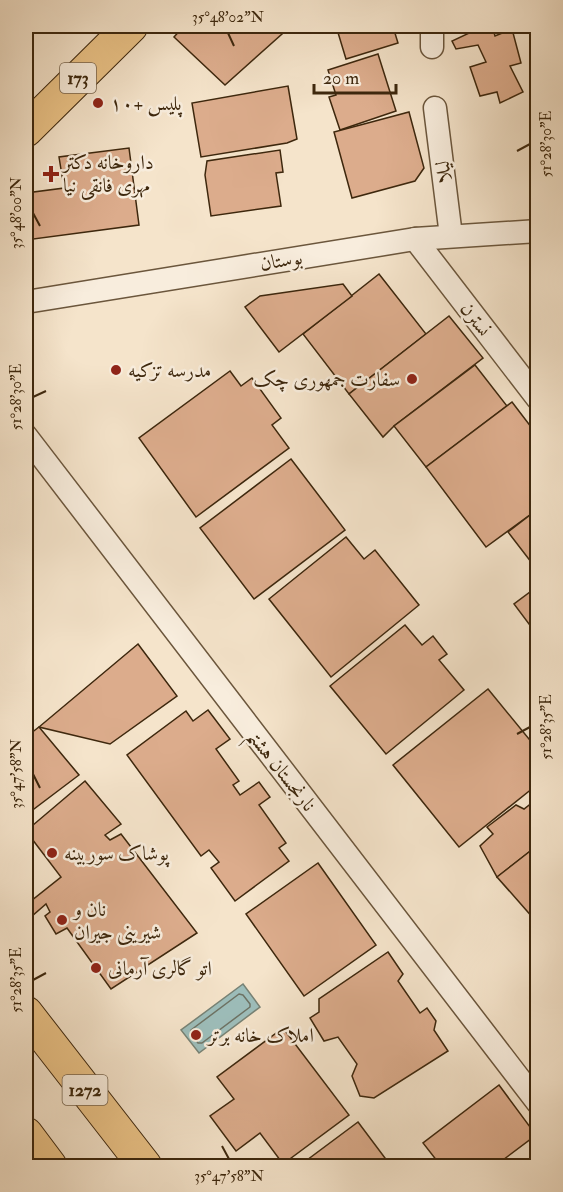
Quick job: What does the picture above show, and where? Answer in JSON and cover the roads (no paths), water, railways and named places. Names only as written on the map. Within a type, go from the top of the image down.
[{"type":"main road","name":"173","points":[[26,130],[132,26]]},
{"type":"main road","name":"1272","points":[[26,1013],[145,1167]]},
{"type":"main road","points":[[26,1134],[50,1167]]},
{"type":"street","name":"لیلا","points":[[435,108],[451,236]]},
{"type":"street","name":"بوستان","points":[[26,302],[415,239],[537,231]]},
{"type":"street","name":"نسترن","points":[[415,239],[537,399]]},
{"type":"street","points":[[26,284],[77,293]]},
{"type":"street","name":"نارنجستان هشتم","points":[[26,436],[537,1103]]},
{"type":"water","points":[[243,984],[260,1007],[199,1053],[181,1030]]},
{"type":"place","name":"پلیس +١٠","points":[[98,103]]},
{"type":"place","name":"داروخانه دکتر مهری فانقی نیا","points":[[51,174]]},
{"type":"place","name":"مدرسه تزکیه","points":[[116,370]]},
{"type":"place","name":"سفارت جمهوری چک","points":[[412,379]]},
{"type":"place","name":"پوشاک سوربینه","points":[[52,853]]},
{"type":"place","name":"نان و شیرینی جیران","points":[[62,920]]},
{"type":"place","name":"اتو گالری آرمانی","points":[[96,968]]},
{"type":"place","name":"املاک خانه برتر","points":[[196,1035]]}]
